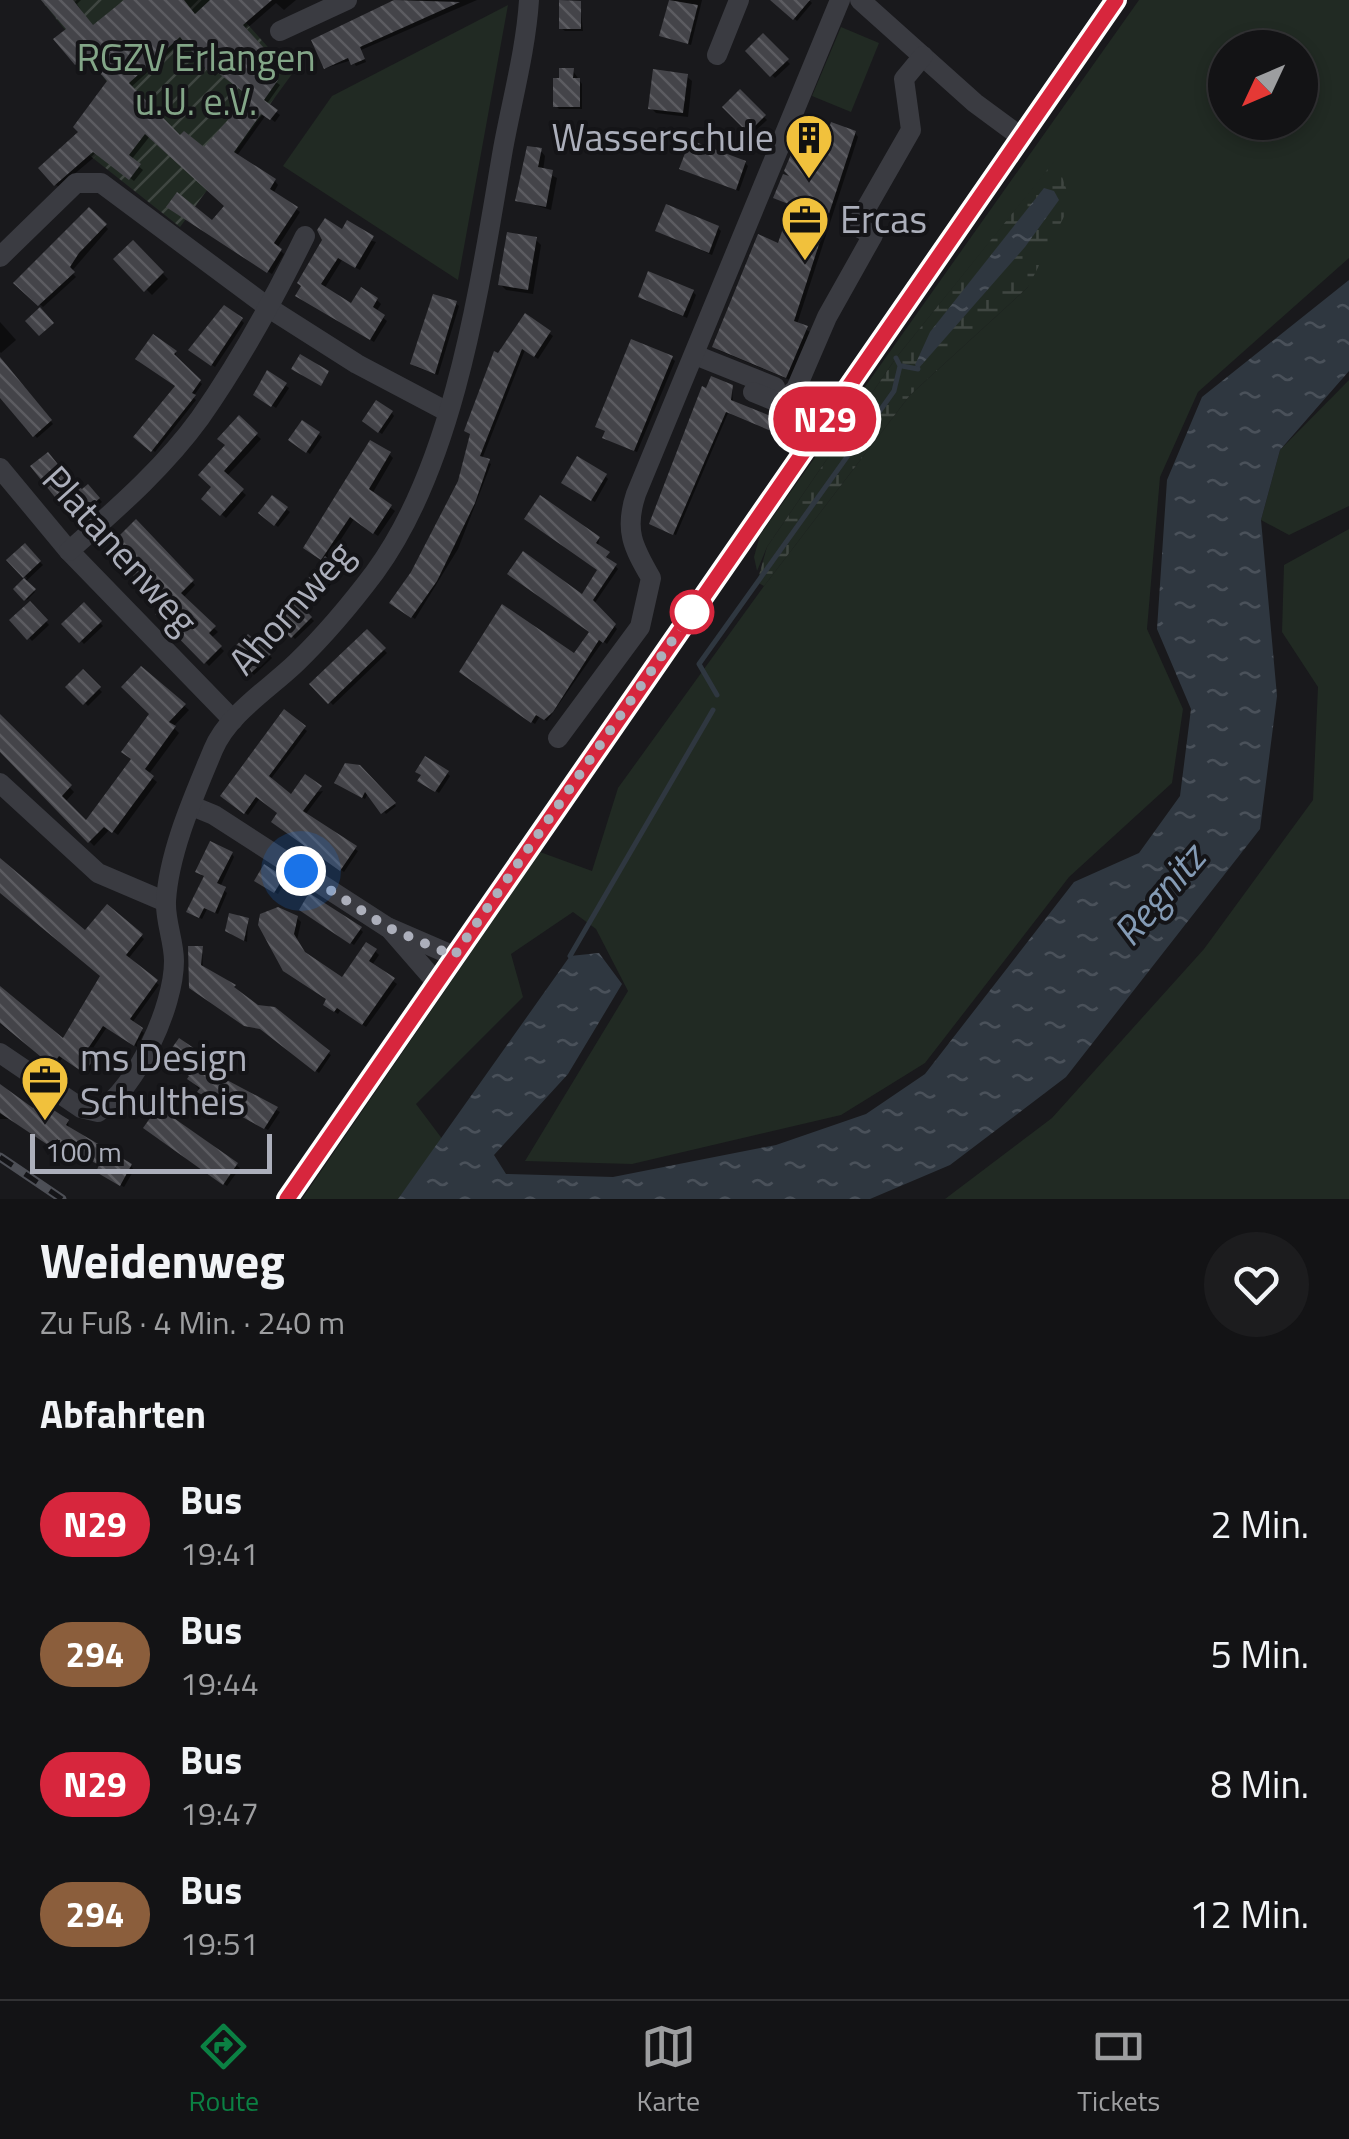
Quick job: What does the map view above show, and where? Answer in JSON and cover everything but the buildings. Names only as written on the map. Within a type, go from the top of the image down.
[{"type":"street","name":"Ahornweg","points":[[0,1052],[90,1112],[112,1100],[167,1012],[174,959],[166,902],[192,806],[216,744],[234,720],[334,623],[378,568],[407,520],[446,412],[473,324],[528,0]]},
{"type":"street","points":[[717,55],[739,0]]},
{"type":"street","points":[[558,738],[640,628],[651,578],[629,540],[628,518],[840,0]]},
{"type":"street","points":[[860,0],[1020,137]]},
{"type":"street","points":[[287,1199],[1116,0]]},
{"type":"street","points":[[280,31],[343,1]]},
{"type":"street","points":[[752,392],[780,403],[790,394],[873,235],[856,226],[911,130],[904,79],[923,56]]},
{"type":"street","points":[[0,258],[76,184],[101,183],[269,308],[357,364],[446,412]]},
{"type":"street","points":[[69,552],[138,490],[198,420],[269,308],[305,236]]},
{"type":"street","points":[[695,355],[790,394]]},
{"type":"street","name":"Platanenweg","points":[[0,468],[69,552],[234,720]]},
{"type":"street","points":[[0,784],[98,874],[166,902]]},
{"type":"street","points":[[192,806],[214,815],[387,927],[454,956]]},
{"type":"street","points":[[387,927],[436,982]]},
{"type":"green space","name":"RGZV Erlangen u.U. e.V.","points":[[41,0],[226,0],[292,74],[180,227],[89,155],[125,104]]},
{"type":"green space","points":[[1139,0],[1349,0],[1349,258],[1198,392],[1160,477],[1147,629],[1183,709],[1172,783],[1069,877],[925,1063],[841,1115],[632,1164],[525,1161],[628,991],[596,929],[573,912],[511,954],[523,997],[416,1104],[443,1140],[398,1199],[302,1199],[540,852],[592,871],[618,788],[764,586],[910,395],[1028,287],[1056,160],[896,358],[767,547],[757,571],[754,557],[760,535]]},
{"type":"green space","points":[[508,5],[458,280],[283,166],[332,96]]},
{"type":"green space","points":[[841,27],[879,43],[851,112],[812,96]]},
{"type":"green space","points":[[1056,159],[1071,203],[1028,287],[910,395],[764,586],[757,582],[767,547],[896,358]]},
{"type":"green space","points":[[1349,380],[1349,506],[1289,535],[1261,520],[1280,450]]},
{"type":"green space","points":[[1349,529],[1349,1199],[945,1199],[1052,1118],[1204,949],[1313,800],[1318,687],[1282,632],[1284,565]]},
{"type":"water","points":[[1044,188],[1054,191],[1059,200],[1025,247],[918,369],[915,365],[930,332]]},
{"type":"water","name":"Regnitz","points":[[1349,280],[1349,371],[1280,450],[1261,520],[1277,696],[1260,829],[1066,1077],[950,1165],[870,1199],[398,1199],[570,956],[599,953],[622,984],[568,1074],[494,1155],[506,1174],[613,1177],[776,1145],[866,1114],[925,1074],[1074,882],[1139,853],[1180,796],[1191,709],[1157,629],[1167,480],[1202,397]]},
{"type":"waterway","points":[[717,695],[699,664],[894,391],[900,366],[896,358]]},
{"type":"waterway","points":[[902,366],[918,369]]},
{"type":"waterway","points":[[570,956],[713,710]]},
{"type":"railway","points":[[0,1157],[62,1199]]},
{"type":"bus line","name":"N29","points":[[287,1199],[1116,0]]},
{"type":"place","name":"Wasserschule","points":[[809,180]]},
{"type":"place","name":"Ercas","points":[[805,262]]},
{"type":"place","name":"ms Design Schultheis","points":[[45,1122]]},
{"type":"route","points":[[301,871],[387,927],[440,946],[454,956],[692,612]]}]
